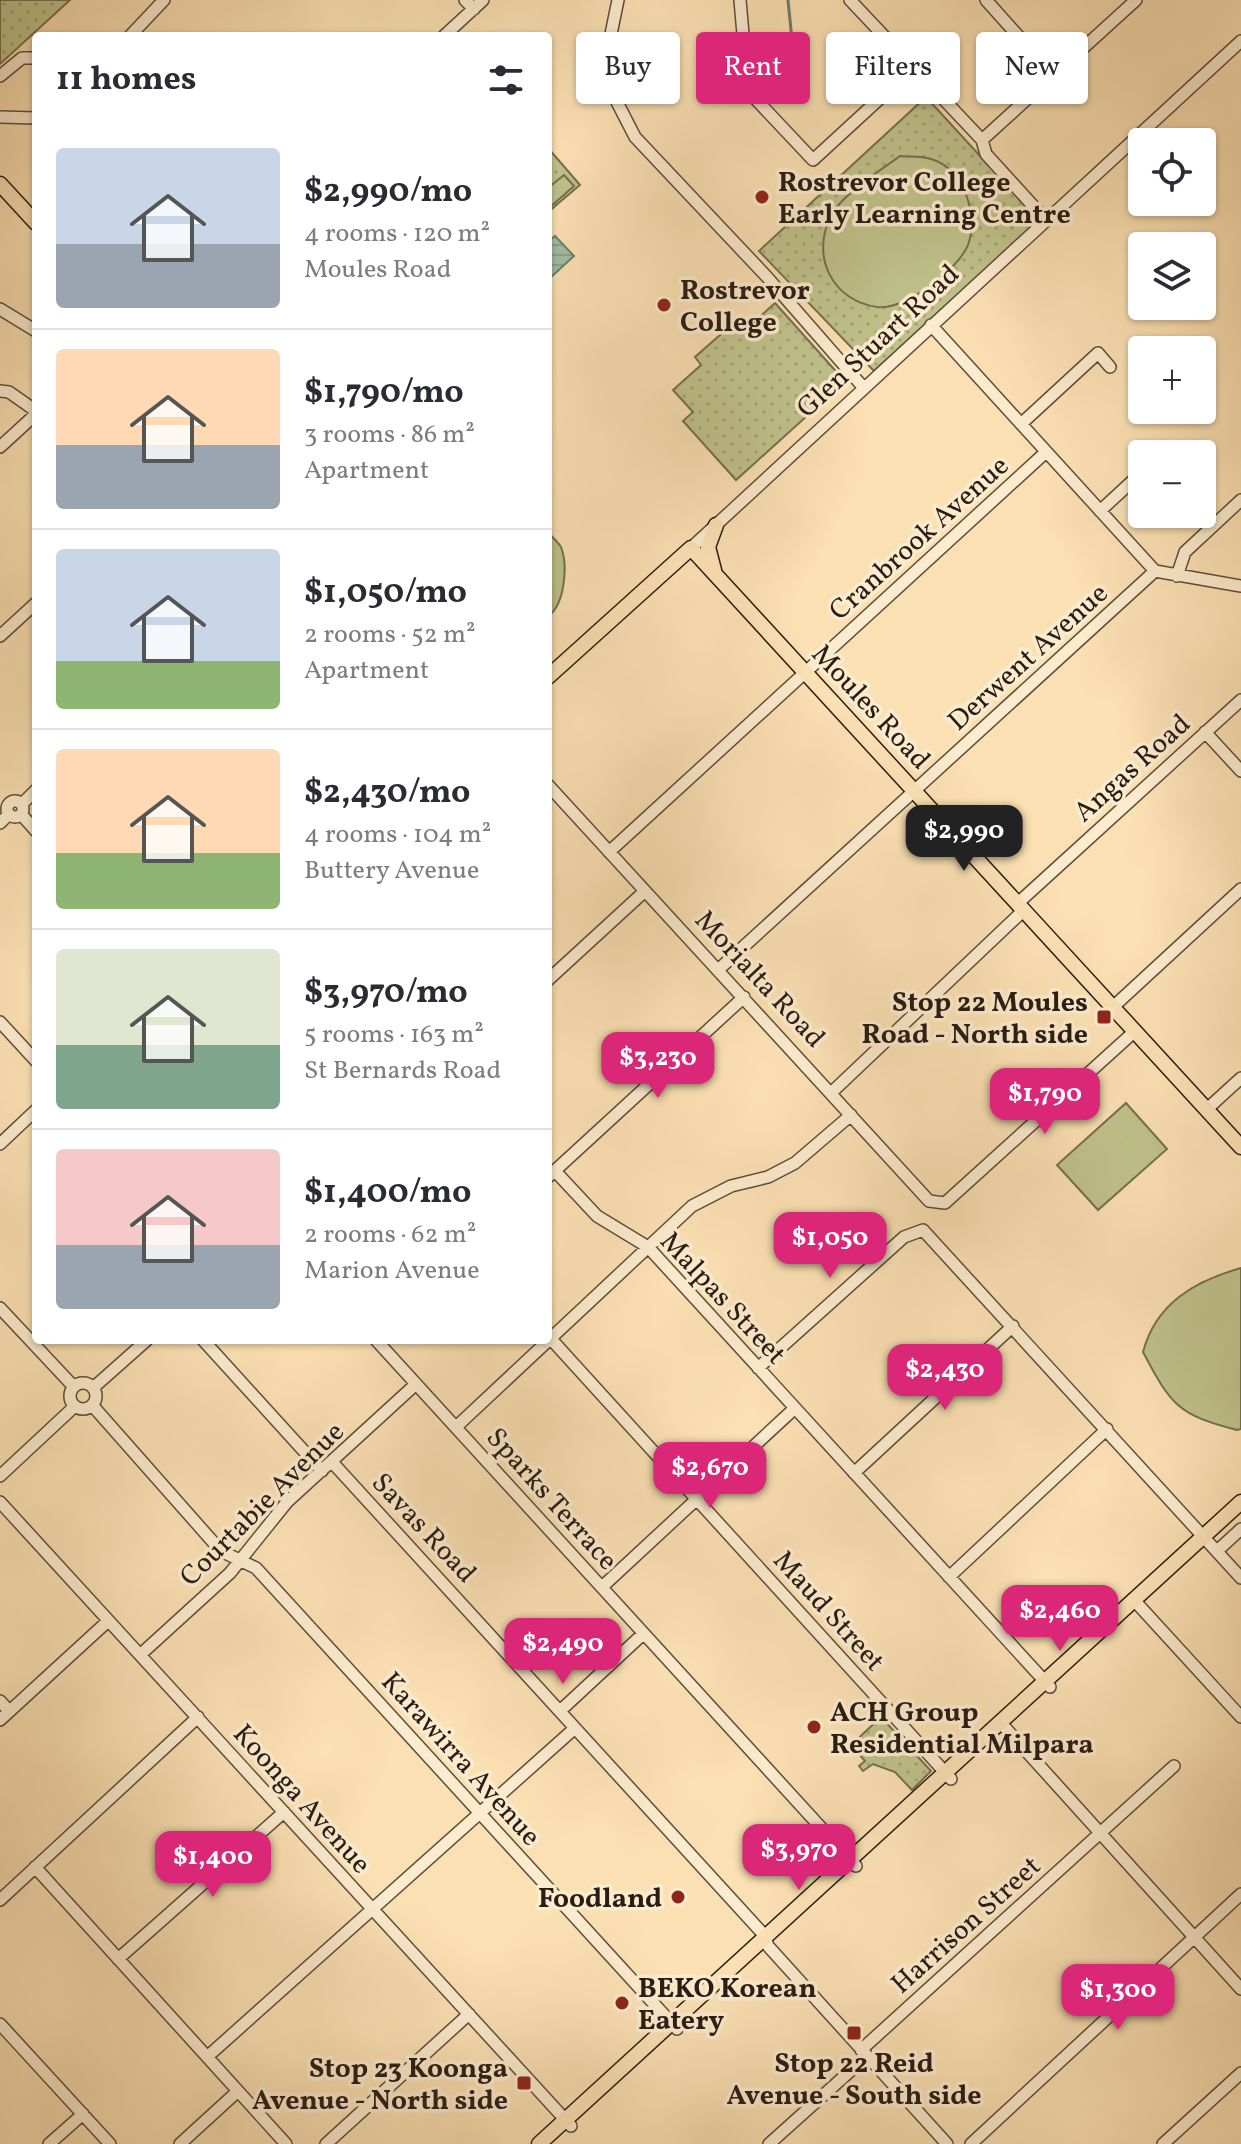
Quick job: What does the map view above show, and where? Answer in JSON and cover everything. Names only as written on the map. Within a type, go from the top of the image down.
[{"type":"main road","points":[[0,184],[32,219]]},
{"type":"main road","points":[[715,574],[708,547],[716,525]]},
{"type":"main road","name":"Moules Road","points":[[691,548],[1241,1147]]},
{"type":"main road","name":"Glen Stuart Road","points":[[552,673],[691,548]]},
{"type":"main road","points":[[1210,1543],[1241,1502]]},
{"type":"main road","points":[[539,2144],[568,2123],[1136,1602],[1210,1543],[1241,1512]]},
{"type":"main road","points":[[551,2144],[568,2123]]},
{"type":"street","points":[[134,32],[164,0]]},
{"type":"street","points":[[447,32],[469,4],[483,0]]},
{"type":"street","points":[[618,0],[610,39],[617,102],[635,137],[767,277],[863,387]]},
{"type":"street","points":[[740,0],[748,91],[813,160],[874,104]]},
{"type":"street","points":[[850,0],[879,32]]},
{"type":"street","points":[[987,0],[1015,32]]},
{"type":"street","points":[[1088,43],[1131,2]]},
{"type":"street","name":"Glen Stuart Road","points":[[691,548],[1241,41]]},
{"type":"street","points":[[0,76],[22,58],[32,58]]},
{"type":"street","points":[[947,104],[982,140],[986,154],[1046,220]]},
{"type":"street","points":[[982,140],[1022,104]]},
{"type":"street","points":[[0,117],[32,118]]},
{"type":"street","points":[[0,309],[32,329]]},
{"type":"street","points":[[931,325],[1155,571],[1241,586]]},
{"type":"street","points":[[1021,424],[1098,353],[1110,367]]},
{"type":"street","points":[[0,391],[22,399],[32,409]]},
{"type":"street","points":[[0,447],[32,417]]},
{"type":"street","name":"Cranbrook Avenue","points":[[609,852],[1046,452]]},
{"type":"street","points":[[1100,511],[1128,485]]},
{"type":"street","points":[[1177,576],[1185,552],[1241,500]]},
{"type":"street","name":"Derwent Avenue","points":[[718,970],[1155,571]]},
{"type":"street","points":[[0,636],[32,607]]},
{"type":"street","name":"Angas Road","points":[[831,1093],[1021,907],[1241,700]]},
{"type":"street","points":[[1205,732],[1241,771]]},
{"type":"street","name":"Morialta Road","points":[[552,789],[929,1201],[945,1203],[1135,1031]]},
{"type":"street","points":[[32,793],[10,809],[32,828]]},
{"type":"street","points":[[1113,1007],[1241,889]]},
{"type":"street","points":[[552,976],[645,891]]},
{"type":"street","points":[[552,1174],[744,997]]},
{"type":"street","points":[[0,1022],[32,1057]]},
{"type":"street","points":[[1207,1109],[1241,1078]]},
{"type":"street","points":[[0,1144],[32,1114]]},
{"type":"street","points":[[552,1338],[692,1206],[731,1186],[768,1177],[795,1163],[851,1115]]},
{"type":"street","name":"Malpas Street","points":[[552,1174],[597,1216],[648,1247],[1047,1684]]},
{"type":"street","points":[[758,1368],[895,1245],[920,1230],[932,1237],[1241,1578]]},
{"type":"street","points":[[0,1308],[32,1342]]},
{"type":"street","points":[[854,1473],[1013,1326]]},
{"type":"street","name":"Maud Street","points":[[552,1340],[948,1775]]},
{"type":"street","points":[[34,1344],[74,1387]]},
{"type":"street","points":[[93,1388],[142,1344]]},
{"type":"street","points":[[207,1344],[322,1471]]},
{"type":"street","name":"Sparks Terrace","points":[[380,1344],[853,1862]]},
{"type":"street","points":[[456,1427],[546,1344]]},
{"type":"street","points":[[86,1384],[93,1388],[96,1399],[92,1405],[85,1409],[75,1406],[70,1394],[74,1387],[86,1384]]},
{"type":"street","name":"Courtabie Avenue","points":[[140,1655],[240,1559],[287,1502],[416,1384]]},
{"type":"street","name":"Karawirra Avenue","points":[[92,1405],[221,1551],[256,1568],[674,2025]]},
{"type":"street","points":[[0,1476],[75,1406]]},
{"type":"street","points":[[602,1587],[795,1408]]},
{"type":"street","points":[[949,1577],[1107,1429]]},
{"type":"street","name":"Savas Road","points":[[332,1462],[561,1710],[947,2144]]},
{"type":"street","name":"Koonga Avenue","points":[[2,1509],[198,1717],[568,2123]]},
{"type":"street","points":[[1210,1543],[1241,1529]]},
{"type":"street","points":[[1136,1602],[1241,1717]]},
{"type":"street","points":[[0,1701],[5,1716],[108,1621]]},
{"type":"street","points":[[561,1710],[643,1634]]},
{"type":"street","points":[[0,1900],[198,1717]]},
{"type":"street","points":[[1003,1725],[1241,1989]]},
{"type":"street","points":[[207,2057],[575,1728]]},
{"type":"street","name":"Harrison Street","points":[[769,2144],[1174,1766]]},
{"type":"street","points":[[118,1959],[284,1812]]},
{"type":"street","points":[[35,1867],[286,2144]]},
{"type":"street","points":[[971,2144],[1241,1894]]},
{"type":"street","points":[[326,2144],[469,2014]]},
{"type":"street","points":[[0,2024],[110,2144]]},
{"type":"street","points":[[1163,2144],[1241,2073]]},
{"type":"street","points":[[180,2144],[238,2091]]},
{"type":"street","points":[[49,2144],[83,2114]]},
{"type":"green space","points":[[0,0],[70,0],[32,32],[0,64]]},
{"type":"green space","points":[[918,104],[932,104],[1036,217],[1034,225],[874,371],[759,251]]},
{"type":"green space","points":[[552,153],[580,185],[552,209]]},
{"type":"green space","points":[[900,156],[931,159],[952,172],[966,194],[972,221],[971,233],[962,255],[942,277],[901,303],[877,307],[848,296],[830,275],[823,247],[825,231],[831,216],[844,199]]},
{"type":"green space","points":[[564,175],[574,186],[552,205],[552,185]]},
{"type":"green space","points":[[775,303],[841,377],[814,401],[818,406],[736,480],[683,421],[693,412],[673,390],[701,365],[695,357],[736,321],[744,331]]},
{"type":"green space","points":[[552,537],[561,547],[564,574],[552,613]]},
{"type":"green space","points":[[1126,1103],[1167,1149],[1098,1210],[1057,1165]]},
{"type":"green space","points":[[1241,1268],[1241,1429],[1237,1430],[1201,1419],[1178,1405],[1161,1384],[1143,1352],[1157,1320],[1180,1296],[1208,1280]]},
{"type":"green space","points":[[881,1717],[931,1771],[912,1790],[895,1772],[873,1764],[863,1771],[859,1766],[865,1761],[851,1745]]},
{"type":"shaded area","points":[[555,236],[574,256],[552,276],[552,239]]},
{"type":"waterway","points":[[788,0],[791,32]]},
{"type":"place","name":"Rostrevor College Early Learning Centre","points":[[762,197]]},
{"type":"place","name":"Rostrevor College","points":[[664,305]]},
{"type":"place","name":"Stop 22 Moules Road - North side","points":[[1104,1017]]},
{"type":"place","name":"ACH Group Residential Milpara","points":[[814,1727]]},
{"type":"place","name":"Foodland","points":[[678,1897]]},
{"type":"place","name":"BEKO Korean Eatery","points":[[622,2003]]},
{"type":"place","name":"Stop 22 Reid Avenue - South side","points":[[854,2033]]},
{"type":"place","name":"Stop 23 Koonga Avenue - North side","points":[[524,2083]]}]
